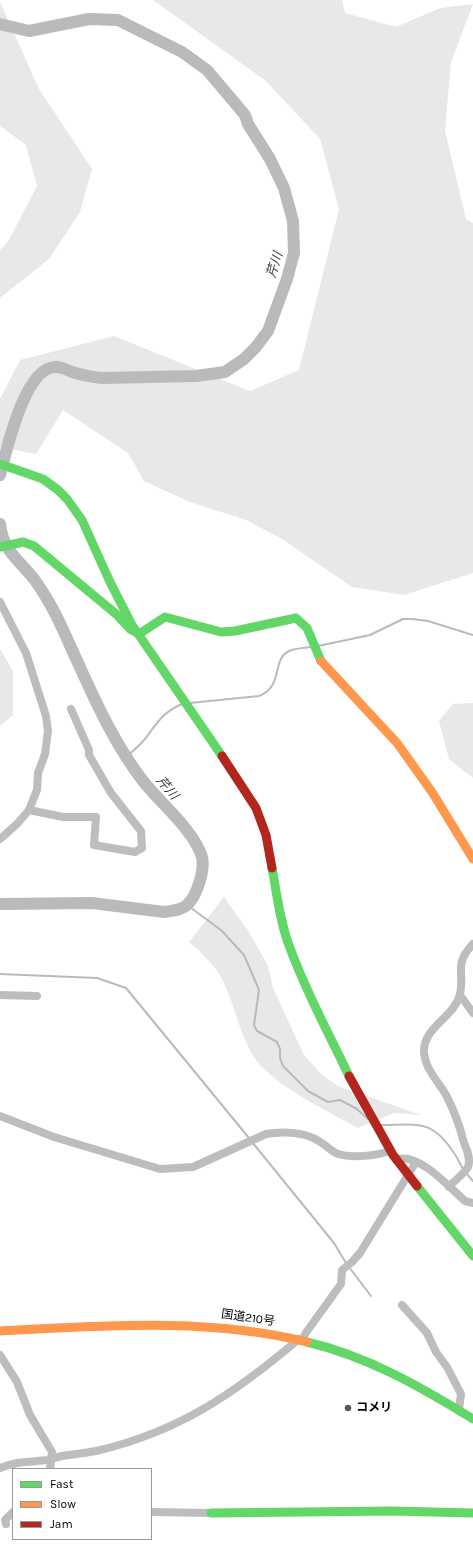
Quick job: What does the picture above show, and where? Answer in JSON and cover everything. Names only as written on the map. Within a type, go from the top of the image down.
[{"type":"main road","points":[[0,464],[41,478],[66,496],[79,515],[118,600],[139,634],[252,800],[263,824],[271,854],[279,908],[289,947],[309,994],[387,1147],[473,1256]]},
{"type":"main road","points":[[0,547],[23,542],[34,546],[116,614],[130,629],[139,634]]},
{"type":"main road","points":[[139,634],[165,617],[221,632],[235,631],[296,618],[307,628],[318,657],[331,673],[397,743],[432,792],[473,858]]},
{"type":"main road","name":"国道210号","points":[[0,1331],[186,1324],[235,1327],[301,1340],[365,1360],[411,1382],[473,1419]]},
{"type":"main road","points":[[211,1513],[392,1511],[473,1513]]},
{"type":"street","points":[[0,602],[26,653],[46,716],[48,731],[46,754],[38,773],[37,790],[29,810],[17,824],[0,839]]},
{"type":"street","points":[[29,810],[63,817],[96,817],[94,844],[135,852],[142,848],[141,831],[111,793],[89,755],[89,750],[71,709]]},
{"type":"street","points":[[449,1187],[468,1167],[469,1155],[457,1119],[440,1085],[428,1067],[424,1052],[427,1039],[456,1006],[460,995],[460,970],[465,952],[473,944]]},
{"type":"street","points":[[0,995],[37,996]]},
{"type":"street","points":[[460,995],[473,1013]]},
{"type":"street","points":[[0,1116],[54,1137],[160,1169],[193,1167],[266,1134],[276,1132],[310,1136],[338,1154],[364,1156],[379,1154],[387,1147]]},
{"type":"street","points":[[396,1160],[399,1159],[416,1162],[425,1166],[465,1201],[473,1203]]},
{"type":"street","points":[[0,1468],[15,1462],[52,1459],[123,1444],[183,1420],[210,1406],[231,1392],[301,1340],[341,1284],[342,1270],[360,1254],[409,1176],[416,1162]]},
{"type":"street","points":[[402,1305],[427,1333],[436,1352],[447,1366],[461,1394],[459,1410]]},
{"type":"street","points":[[0,1355],[17,1382],[30,1415],[52,1452],[50,1468]]},
{"type":"street","points":[[152,1512],[211,1513]]},
{"type":"street","points":[[6,1524],[6,1520],[12,1513]]},
{"type":"shaded area","points":[[153,0],[342,0],[345,13],[396,27],[440,8],[473,4],[451,62],[445,131],[466,219],[473,223],[473,573],[404,595],[352,587],[282,539],[246,520],[190,502],[144,481],[128,453],[63,410],[36,454],[0,447],[0,399],[20,360],[114,336],[250,391],[299,370],[339,209],[320,139],[266,81]]},
{"type":"shaded area","points":[[0,2],[39,89],[92,169],[80,212],[49,259],[0,298],[0,250],[9,240],[37,186],[26,145],[0,126]]},
{"type":"shaded area","points":[[0,649],[13,671],[13,715],[0,726]]},
{"type":"shaded area","points":[[473,703],[473,778],[449,759],[439,721],[453,704]]},
{"type":"shaded area","points":[[224,897],[249,932],[268,966],[273,988],[304,1055],[322,1075],[338,1086],[421,1115],[394,1113],[358,1128],[300,1096],[272,1076],[260,1065],[252,1054],[240,1028],[228,992],[221,977],[209,961],[189,942]]},
{"type":"waterway","name":"芹川","points":[[0,24],[29,31],[89,19],[118,20],[182,52],[207,70],[245,115],[248,124],[270,159],[284,188],[293,221],[294,253],[287,279],[268,331],[256,347],[244,359],[225,372],[196,376],[102,378],[79,374],[59,367],[46,370],[35,379],[26,394],[12,430],[0,475]]},
{"type":"waterway","name":"芹川","points":[[0,524],[4,541],[8,548],[34,579],[53,610],[100,710],[124,754],[150,790],[176,817],[192,837],[198,847],[203,862],[201,876],[191,901],[182,908],[173,911],[164,912],[92,903],[0,904]]},
{"type":"waterway","points":[[318,646],[370,635],[403,619],[428,621],[473,635]]},
{"type":"waterway","points":[[190,703],[259,696],[267,692],[272,686],[280,661],[284,655],[291,650],[311,647]]},
{"type":"waterway","points":[[127,756],[143,741],[165,714],[182,704]]},
{"type":"waterway","points":[[187,905],[221,930],[244,955],[259,990],[254,1025],[257,1031],[277,1042],[280,1049],[280,1058],[283,1066],[308,1091],[328,1102],[340,1100],[357,1109],[368,1119]]},
{"type":"waterway","points":[[0,974],[97,978],[126,988],[249,1138]]},
{"type":"waterway","points":[[382,1125],[415,1125],[424,1126],[431,1129],[439,1134],[446,1142],[464,1170]]},
{"type":"waterway","points":[[252,1142],[334,1243],[346,1263]]},
{"type":"waterway","points":[[466,1173],[473,1181]]},
{"type":"waterway","points":[[349,1267],[371,1296]]},
{"type":"traffic: fast","points":[[0,464],[43,479],[67,499],[82,520],[110,582],[132,625],[222,756]]},
{"type":"traffic: fast","points":[[0,547],[23,542],[34,546],[116,614],[130,629],[139,634],[165,617],[221,632],[235,631],[296,618],[307,628],[321,661]]},
{"type":"traffic: fast","points":[[272,868],[281,919],[290,948],[310,997],[349,1076]]},
{"type":"traffic: fast","points":[[417,1186],[473,1256]]},
{"type":"traffic: fast","points":[[307,1342],[351,1355],[372,1364],[434,1395],[473,1419]]},
{"type":"traffic: fast","points":[[211,1513],[392,1511],[473,1513]]},
{"type":"traffic: slow","points":[[321,661],[397,743],[432,792],[473,859]]},
{"type":"traffic: slow","points":[[0,1331],[154,1325],[193,1326],[269,1334],[307,1342]]},
{"type":"traffic: jam","points":[[222,756],[256,808],[266,835],[272,868]]},
{"type":"traffic: jam","points":[[349,1076],[393,1155],[417,1186]]},
{"type":"place","name":"コメリ","points":[[348,1408]]}]
